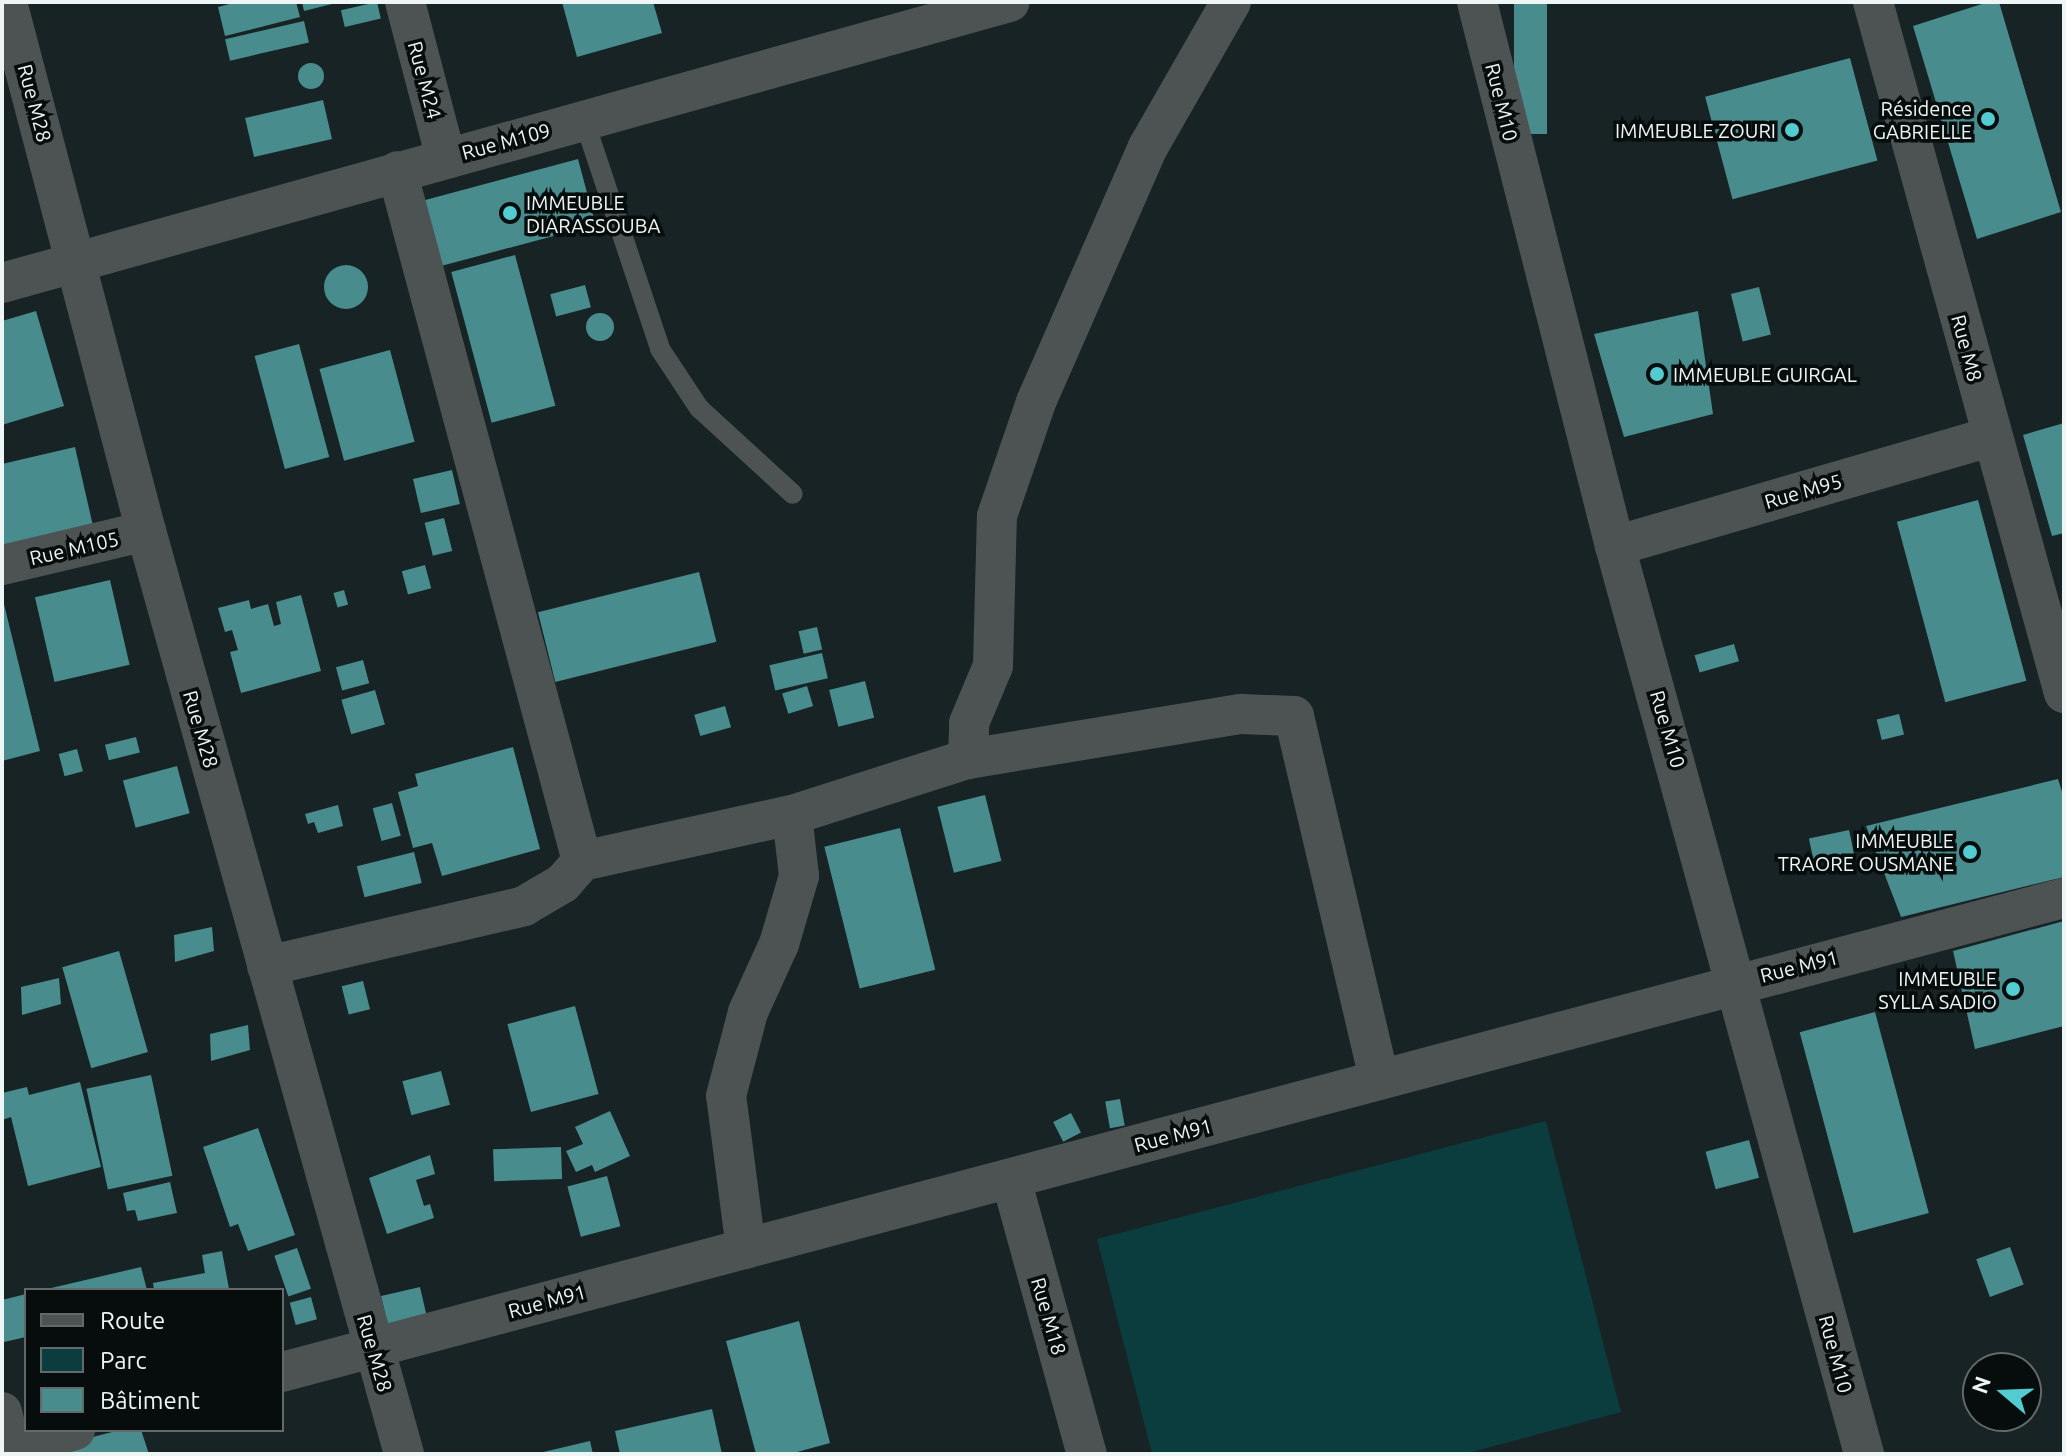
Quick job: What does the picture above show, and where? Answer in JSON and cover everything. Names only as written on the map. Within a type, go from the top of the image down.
[{"type":"street","name":"Rue M28","points":[[7,2],[78,260],[146,531],[404,1454]]},
{"type":"street","name":"Rue M24","points":[[405,2],[446,158]]},
{"type":"street","name":"Rue M109","points":[[2,283],[1010,2]]},
{"type":"street","points":[[968,759],[969,723],[993,666],[997,516],[1036,402],[1148,147],[1231,2]]},
{"type":"street","name":"Rue M10","points":[[1477,2],[1615,546],[1864,1454]]},
{"type":"street","name":"Rue M8","points":[[1873,2],[2064,693]]},
{"type":"street","points":[[397,171],[582,861]]},
{"type":"street","name":"Rue M95","points":[[1615,546],[1991,437]]},
{"type":"street","name":"Rue M105","points":[[2,565],[146,531]]},
{"type":"street","points":[[267,966],[524,906],[563,883],[582,861],[792,815],[968,759],[1241,714],[1294,716],[1379,1079]]},
{"type":"street","points":[[746,1249],[726,1096],[748,1012],[779,944],[799,876],[792,815]]},
{"type":"street","name":"Rue M91","points":[[284,1371],[1011,1179],[1735,982],[2064,898]]},
{"type":"street","name":"Rue M18","points":[[1011,1179],[1087,1454]]},
{"type":"street","points":[[5,1437],[55,1432]]},
{"type":"lane","points":[[584,120],[660,349],[699,408],[793,494]]},
{"type":"green space","points":[[1546,1121],[1621,1412],[1464,1454],[1152,1454],[1097,1239]]},
{"type":"building","points":[[237,2],[296,2],[300,17],[225,36],[218,7]]},
{"type":"building","points":[[302,2],[335,2],[336,3],[304,11]]},
{"type":"building","points":[[377,2],[381,19],[345,27],[341,10]]},
{"type":"building","points":[[562,2],[653,2],[662,33],[577,57]]},
{"type":"building","points":[[1514,2],[1547,2],[1547,134],[1514,134]]},
{"type":"building","name":"Résidence GABRIELLE","points":[[1988,2],[1999,2],[2061,212],[1977,239],[1913,26]]},
{"type":"building","points":[[304,21],[309,42],[230,61],[225,39]]},
{"type":"building","name":"IMMEUBLE ZOURI","points":[[1850,58],[1877,160],[1733,199],[1705,97]]},
{"type":"building","points":[[311,63],[320,67],[324,76],[320,85],[311,89],[302,85],[298,76],[302,67]]},
{"type":"building","points":[[323,100],[332,139],[254,157],[245,118]]},
{"type":"building","name":"IMMEUBLE DIARASSOUBA","points":[[578,159],[596,225],[441,266],[423,200]]},
{"type":"building","points":[[515,255],[555,406],[492,423],[451,272]]},
{"type":"building","points":[[346,265],[362,271],[368,287],[362,303],[346,309],[330,303],[324,287],[330,271]]},
{"type":"building","points":[[585,285],[591,307],[556,317],[550,294]]},
{"type":"building","points":[[1759,287],[1771,335],[1743,342],[1731,294]]},
{"type":"building","points":[[36,311],[64,406],[2,425],[2,321]]},
{"type":"building","name":"IMMEUBLE GUIRGAL","points":[[1698,311],[1713,414],[1624,437],[1594,334]]},
{"type":"building","points":[[600,313],[610,317],[614,327],[610,337],[600,341],[590,337],[586,327],[590,317]]},
{"type":"building","points":[[299,344],[329,457],[285,469],[255,356]]},
{"type":"building","points":[[390,350],[415,442],[344,461],[319,369]]},
{"type":"building","points":[[2064,423],[2064,533],[2052,536],[2023,435]]},
{"type":"building","points":[[75,447],[93,526],[2,547],[2,464]]},
{"type":"building","points":[[452,470],[460,504],[421,513],[413,479]]},
{"type":"building","points":[[1978,500],[2026,681],[1945,702],[1897,522]]},
{"type":"building","points":[[444,518],[452,551],[433,556],[425,523]]},
{"type":"building","points":[[425,565],[431,588],[408,594],[402,571]]},
{"type":"building","points":[[699,572],[716,642],[555,682],[538,612]]},
{"type":"building","points":[[110,580],[130,665],[55,682],[35,597]]},
{"type":"building","points":[[344,590],[348,604],[338,607],[333,593]]},
{"type":"building","points":[[301,595],[321,671],[241,693],[230,652],[238,650],[232,630],[225,632],[218,608],[249,600],[251,609],[268,604],[274,626],[281,624],[276,602]]},
{"type":"building","points":[[2,596],[40,751],[2,761]]},
{"type":"building","points":[[817,627],[822,649],[804,654],[798,631]]},
{"type":"building","points":[[1734,644],[1739,661],[1700,673],[1695,655]]},
{"type":"building","points":[[822,653],[828,678],[775,690],[769,665]]},
{"type":"building","points":[[363,660],[369,683],[342,690],[336,667]]},
{"type":"building","points":[[865,681],[874,718],[838,727],[829,690]]},
{"type":"building","points":[[807,686],[813,706],[788,714],[782,694]]},
{"type":"building","points":[[375,690],[385,725],[351,734],[341,700]]},
{"type":"building","points":[[725,706],[731,727],[700,736],[694,715]]},
{"type":"building","points":[[1899,714],[1904,734],[1882,740],[1877,720]]},
{"type":"building","points":[[136,737],[140,753],[109,760],[105,745]]},
{"type":"building","points":[[513,747],[540,849],[442,876],[432,843],[413,848],[398,792],[418,786],[415,774]]},
{"type":"building","points":[[77,749],[83,771],[65,776],[59,754]]},
{"type":"building","points":[[177,766],[190,813],[136,828],[123,780]]},
{"type":"building","name":"IMMEUBLE TRAORE OUSMANE","points":[[2058,779],[2064,798],[2064,877],[1901,917],[1866,826]]},
{"type":"building","points":[[985,795],[1001,861],[954,873],[937,807]]},
{"type":"building","points":[[392,803],[401,836],[381,841],[373,808]]},
{"type":"building","points":[[338,805],[343,826],[318,833],[314,822],[308,824],[305,814]]},
{"type":"building","points":[[900,828],[935,970],[860,989],[824,847]]},
{"type":"building","points":[[1849,830],[1854,853],[1814,862],[1809,839]]},
{"type":"building","points":[[414,852],[422,883],[364,897],[357,866]]},
{"type":"building","name":"IMMEUBLE SYLLA SADIO","points":[[2064,921],[2064,1026],[1975,1049],[1953,951]]},
{"type":"building","points":[[212,927],[214,951],[175,962],[174,935]]},
{"type":"building","points":[[119,951],[148,1052],[91,1068],[62,967]]},
{"type":"building","points":[[59,978],[61,1004],[22,1015],[21,987]]},
{"type":"building","points":[[363,981],[370,1009],[349,1014],[342,986]]},
{"type":"building","points":[[575,1006],[599,1094],[531,1112],[507,1024]]},
{"type":"building","points":[[1875,1012],[1929,1213],[1853,1233],[1800,1032]]},
{"type":"building","points":[[248,1025],[250,1050],[211,1061],[210,1034]]},
{"type":"building","points":[[441,1071],[450,1105],[411,1115],[402,1081]]},
{"type":"building","points":[[151,1075],[172,1176],[108,1189],[86,1089]]},
{"type":"building","points":[[80,1082],[101,1167],[28,1186],[11,1117],[2,1120],[2,1093],[27,1087],[29,1095]]},
{"type":"building","points":[[1120,1099],[1125,1126],[1110,1128],[1105,1102]]},
{"type":"building","points":[[610,1111],[630,1156],[595,1172],[592,1165],[576,1172],[566,1151],[583,1144],[575,1127]]},
{"type":"building","points":[[1071,1113],[1081,1133],[1063,1142],[1053,1122]]},
{"type":"building","points":[[258,1128],[295,1235],[248,1251],[238,1224],[230,1227],[203,1147]]},
{"type":"building","points":[[1749,1140],[1759,1178],[1716,1189],[1706,1152]]},
{"type":"building","points":[[561,1147],[562,1179],[494,1181],[493,1149]]},
{"type":"building","points":[[430,1155],[435,1174],[416,1180],[424,1206],[430,1204],[434,1218],[387,1234],[369,1178]]},
{"type":"building","points":[[607,1176],[620,1226],[581,1237],[567,1187]]},
{"type":"building","points":[[170,1182],[177,1213],[138,1221],[135,1210],[127,1211],[123,1193]]},
{"type":"building","points":[[2010,1247],[2024,1285],[1990,1297],[1976,1259]]},
{"type":"building","points":[[297,1248],[311,1289],[288,1296],[274,1256]]},
{"type":"building","points":[[222,1251],[229,1288],[154,1288],[153,1283],[205,1273],[202,1255]]},
{"type":"building","points":[[141,1267],[146,1288],[51,1288]]},
{"type":"building","points":[[420,1287],[428,1321],[389,1330],[381,1296]]},
{"type":"building","points":[[24,1294],[24,1337],[4,1342],[2,1300]]},
{"type":"building","points":[[311,1297],[317,1319],[296,1325],[290,1303]]},
{"type":"building","points":[[799,1321],[830,1443],[790,1454],[756,1454],[726,1341]]},
{"type":"building","points":[[712,1409],[722,1454],[620,1454],[615,1431]]},
{"type":"building","points":[[112,1432],[142,1432],[149,1454],[52,1454],[50,1448]]},
{"type":"building","points":[[590,1441],[593,1454],[539,1453]]},
{"type":"place","name":"Résidence GABRIELLE","points":[[1988,119]]},
{"type":"place","name":"IMMEUBLE ZOURI","points":[[1792,130]]},
{"type":"place","name":"IMMEUBLE DIARASSOUBA","points":[[510,213]]},
{"type":"place","name":"IMMEUBLE GUIRGAL","points":[[1657,374]]},
{"type":"place","name":"IMMEUBLE TRAORE OUSMANE","points":[[1970,852]]},
{"type":"place","name":"IMMEUBLE SYLLA SADIO","points":[[2013,989]]}]
